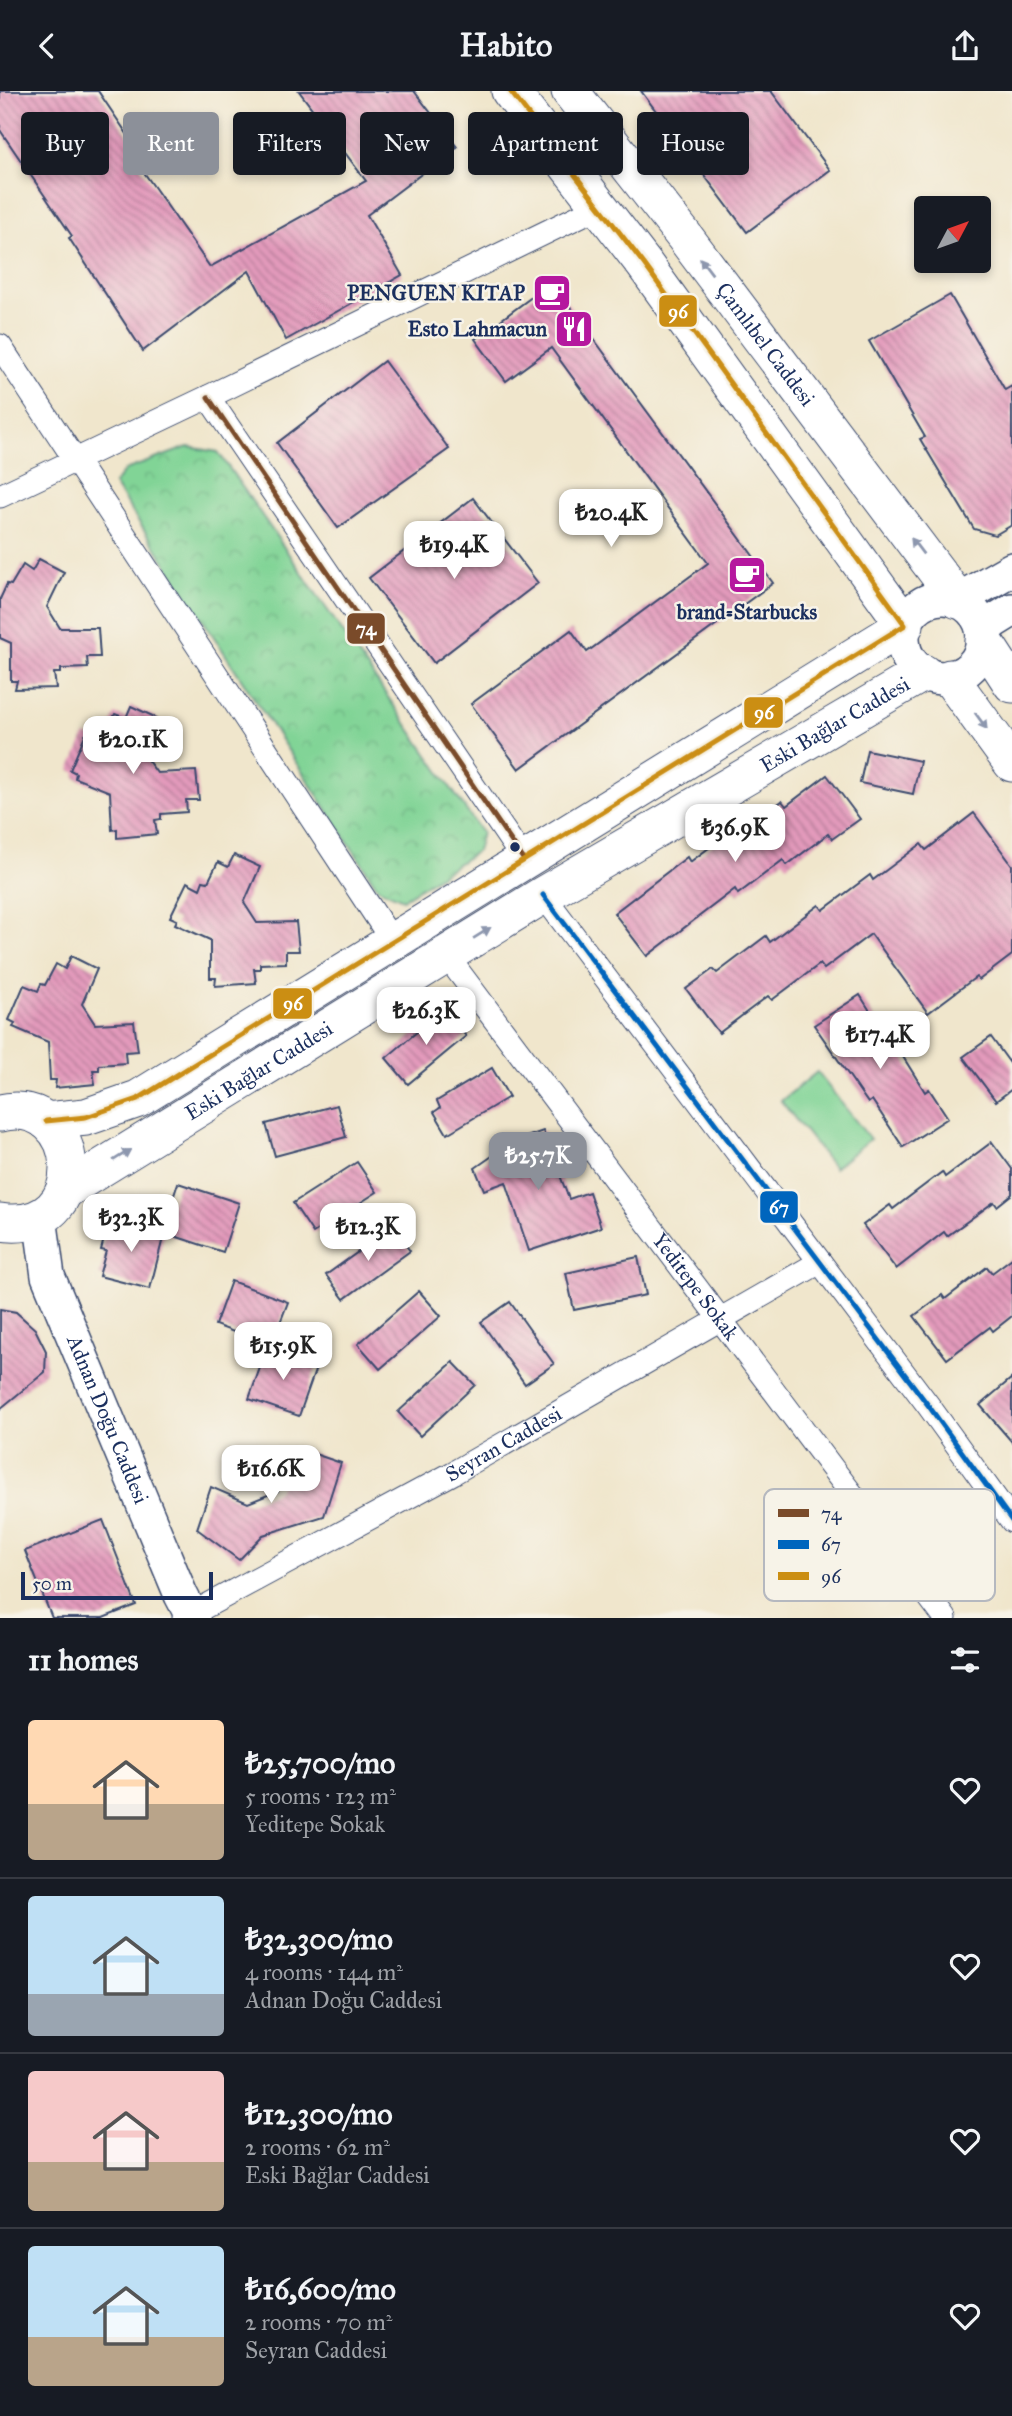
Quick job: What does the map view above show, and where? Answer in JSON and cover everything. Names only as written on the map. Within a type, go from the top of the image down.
[{"type":"main road","points":[[510,91],[645,264],[905,625]]},
{"type":"main road","name":"Çamlıbel Caddesi","points":[[570,91],[692,247],[958,600]]},
{"type":"main road","name":"Eski Bağlar Caddesi","points":[[46,1121],[86,1117],[138,1099],[905,625]]},
{"type":"main road","points":[[983,635],[1012,684]]},
{"type":"main road","points":[[936,675],[1012,764]]},
{"type":"main road","name":"Eski Bağlar Caddesi","points":[[24,1218],[543,895],[936,675]]},
{"type":"main road","points":[[3,1107],[46,1121],[59,1135],[68,1153],[69,1173],[24,1218]]},
{"type":"street","points":[[0,496],[600,206]]},
{"type":"street","points":[[0,346],[393,942]]},
{"type":"street","points":[[208,397],[524,860]]},
{"type":"street","points":[[958,600],[1012,569]]},
{"type":"street","points":[[932,599],[958,600],[969,607],[977,617],[983,635],[981,654],[974,665],[963,673],[936,675],[913,664],[906,652],[903,638],[911,613],[920,604],[932,599]]},
{"type":"street","points":[[983,635],[1012,610]]},
{"type":"street","points":[[543,895],[988,1489]]},
{"type":"street","name":"Yeditepe Sokak","points":[[446,955],[848,1489]]},
{"type":"street","name":"Adnan Doğu Caddesi","points":[[24,1218],[189,1617]]},
{"type":"street","name":"Seyran Caddesi","points":[[189,1617],[453,1473],[820,1262]]},
{"type":"street","points":[[995,1498],[1012,1521]]},
{"type":"street","name":"Yeditepe Sokak","points":[[932,1601],[945,1618]]},
{"type":"green space","points":[[188,447],[218,452],[482,833],[477,851],[403,899],[378,888],[114,484],[125,470]]},
{"type":"green space","points":[[817,1072],[870,1139],[834,1168],[781,1101]]},
{"type":"building","points":[[0,91],[98,91],[123,128],[123,175],[146,175],[210,267],[366,181],[362,175],[420,175],[367,215],[402,275],[286,340],[249,271],[143,351],[31,175],[109,175],[109,112],[21,112],[21,161],[0,130]]},
{"type":"building","points":[[299,91],[414,91],[430,112],[360,112],[360,173],[346,154],[346,112],[315,112]]},
{"type":"building","points":[[641,91],[771,91],[830,170],[747,232],[704,175],[749,175],[749,112],[657,112]]},
{"type":"building","points":[[552,282],[773,583],[519,769],[471,704],[571,630],[587,652],[708,563],[551,348],[506,381],[475,339]]},
{"type":"building","points":[[950,295],[1005,390],[1012,386],[1012,525],[995,535],[974,529],[920,439],[925,437],[869,341]]},
{"type":"building","points":[[384,361],[449,449],[338,528],[277,443]]},
{"type":"building","points":[[473,498],[538,583],[434,663],[369,578]]},
{"type":"building","points":[[39,559],[64,572],[47,607],[60,628],[98,628],[100,657],[87,657],[88,668],[61,669],[61,673],[54,673],[56,688],[15,689],[17,681],[11,681],[11,643],[0,638],[0,599],[7,584],[11,585],[23,565],[32,571]]},
{"type":"building","points":[[131,706],[157,718],[143,754],[157,773],[196,771],[199,800],[186,800],[187,812],[161,814],[161,819],[155,820],[157,834],[117,838],[117,829],[112,830],[110,792],[75,778],[76,773],[70,770],[85,735],[98,741],[101,733],[106,734],[115,714],[126,718]]},
{"type":"building","points":[[867,750],[920,761],[913,794],[860,783]]},
{"type":"building","points":[[827,775],[860,819],[832,839],[828,834],[787,865],[783,860],[738,894],[735,889],[647,956],[614,913],[687,857],[690,862],[733,830],[737,835],[782,801],[786,806]]},
{"type":"building","points":[[974,813],[1012,865],[1012,955],[979,980],[976,977],[928,1013],[871,934],[824,969],[820,964],[772,1000],[768,996],[719,1033],[686,989],[713,969],[717,973],[766,936],[770,942],[819,905],[823,910],[870,875],[873,880],[921,844],[926,850]]},
{"type":"building","points":[[234,855],[260,867],[244,903],[257,923],[296,922],[299,951],[286,951],[286,963],[260,964],[260,969],[254,969],[256,983],[215,986],[216,978],[210,978],[210,940],[175,924],[177,920],[170,917],[187,882],[200,889],[203,881],[208,882],[218,862],[228,867]]},
{"type":"building","points":[[71,956],[97,969],[82,1004],[95,1024],[134,1022],[138,1051],[125,1052],[126,1063],[99,1065],[99,1070],[93,1070],[95,1084],[55,1088],[56,1080],[50,1080],[48,1042],[13,1027],[15,1023],[9,1020],[24,985],[38,991],[41,984],[45,985],[56,964],[65,969]]},
{"type":"building","points":[[860,995],[892,1046],[895,1044],[925,1092],[929,1089],[948,1118],[903,1147],[872,1100],[868,1103],[814,1025]]},
{"type":"building","points":[[444,1009],[466,1036],[408,1084],[386,1058]]},
{"type":"building","points":[[991,1037],[1012,1066],[1012,1089],[996,1101],[963,1057]]},
{"type":"building","points":[[492,1068],[509,1097],[447,1134],[434,1112],[440,1108],[437,1101]]},
{"type":"building","points":[[337,1105],[346,1137],[275,1156],[266,1124]]},
{"type":"building","points":[[543,1131],[569,1199],[589,1192],[601,1227],[529,1251],[506,1182],[484,1190],[475,1168],[498,1152],[496,1148]]},
{"type":"building","points":[[992,1142],[1012,1169],[1012,1194],[997,1206],[994,1202],[947,1236],[944,1232],[896,1269],[863,1225],[890,1205],[893,1209],[942,1172],[945,1177]]},
{"type":"building","points":[[357,1162],[377,1192],[313,1233],[293,1203]]},
{"type":"building","points":[[178,1183],[239,1203],[223,1252],[162,1232]]},
{"type":"building","points":[[109,1220],[164,1234],[150,1289],[99,1276],[106,1251],[101,1250]]},
{"type":"building","points":[[393,1227],[410,1251],[344,1299],[326,1275]]},
{"type":"building","points":[[638,1257],[646,1295],[574,1310],[566,1273]]},
{"type":"building","points":[[1012,1258],[1012,1316],[993,1331],[990,1327],[947,1359],[914,1316],[942,1295],[945,1299],[987,1267],[992,1273]]},
{"type":"building","points":[[231,1281],[288,1302],[271,1346],[215,1325]]},
{"type":"building","points":[[419,1291],[441,1316],[380,1369],[358,1344]]},
{"type":"building","points":[[510,1302],[554,1364],[525,1384],[481,1322]]},
{"type":"building","points":[[0,1309],[16,1312],[35,1329],[46,1351],[45,1372],[0,1409]]},
{"type":"building","points":[[267,1348],[317,1365],[299,1416],[249,1399]]},
{"type":"building","points":[[453,1362],[475,1385],[420,1436],[398,1412]]},
{"type":"building","points":[[1012,1378],[1012,1442],[980,1405]]},
{"type":"building","points":[[294,1447],[341,1463],[324,1516],[263,1535],[239,1560],[197,1529],[211,1487],[248,1503],[278,1491]]},
{"type":"building","points":[[103,1520],[136,1605],[103,1618],[52,1618],[25,1551]]},
{"type":"transit line","name":"96","points":[[46,1121],[86,1117],[138,1099],[905,625],[644,264],[510,91]]},
{"type":"transit line","name":"74","points":[[208,397],[524,860]]},
{"type":"transit line","name":"67","points":[[543,895],[989,1489]]},
{"type":"transit line","name":"67","points":[[995,1498],[1012,1521]]},
{"type":"place","name":"PENGUEN KITAP","points":[[552,293]]},
{"type":"place","name":"Esto Lahmacun","points":[[574,329]]},
{"type":"place","name":"brand=Starbucks","points":[[747,575]]}]
